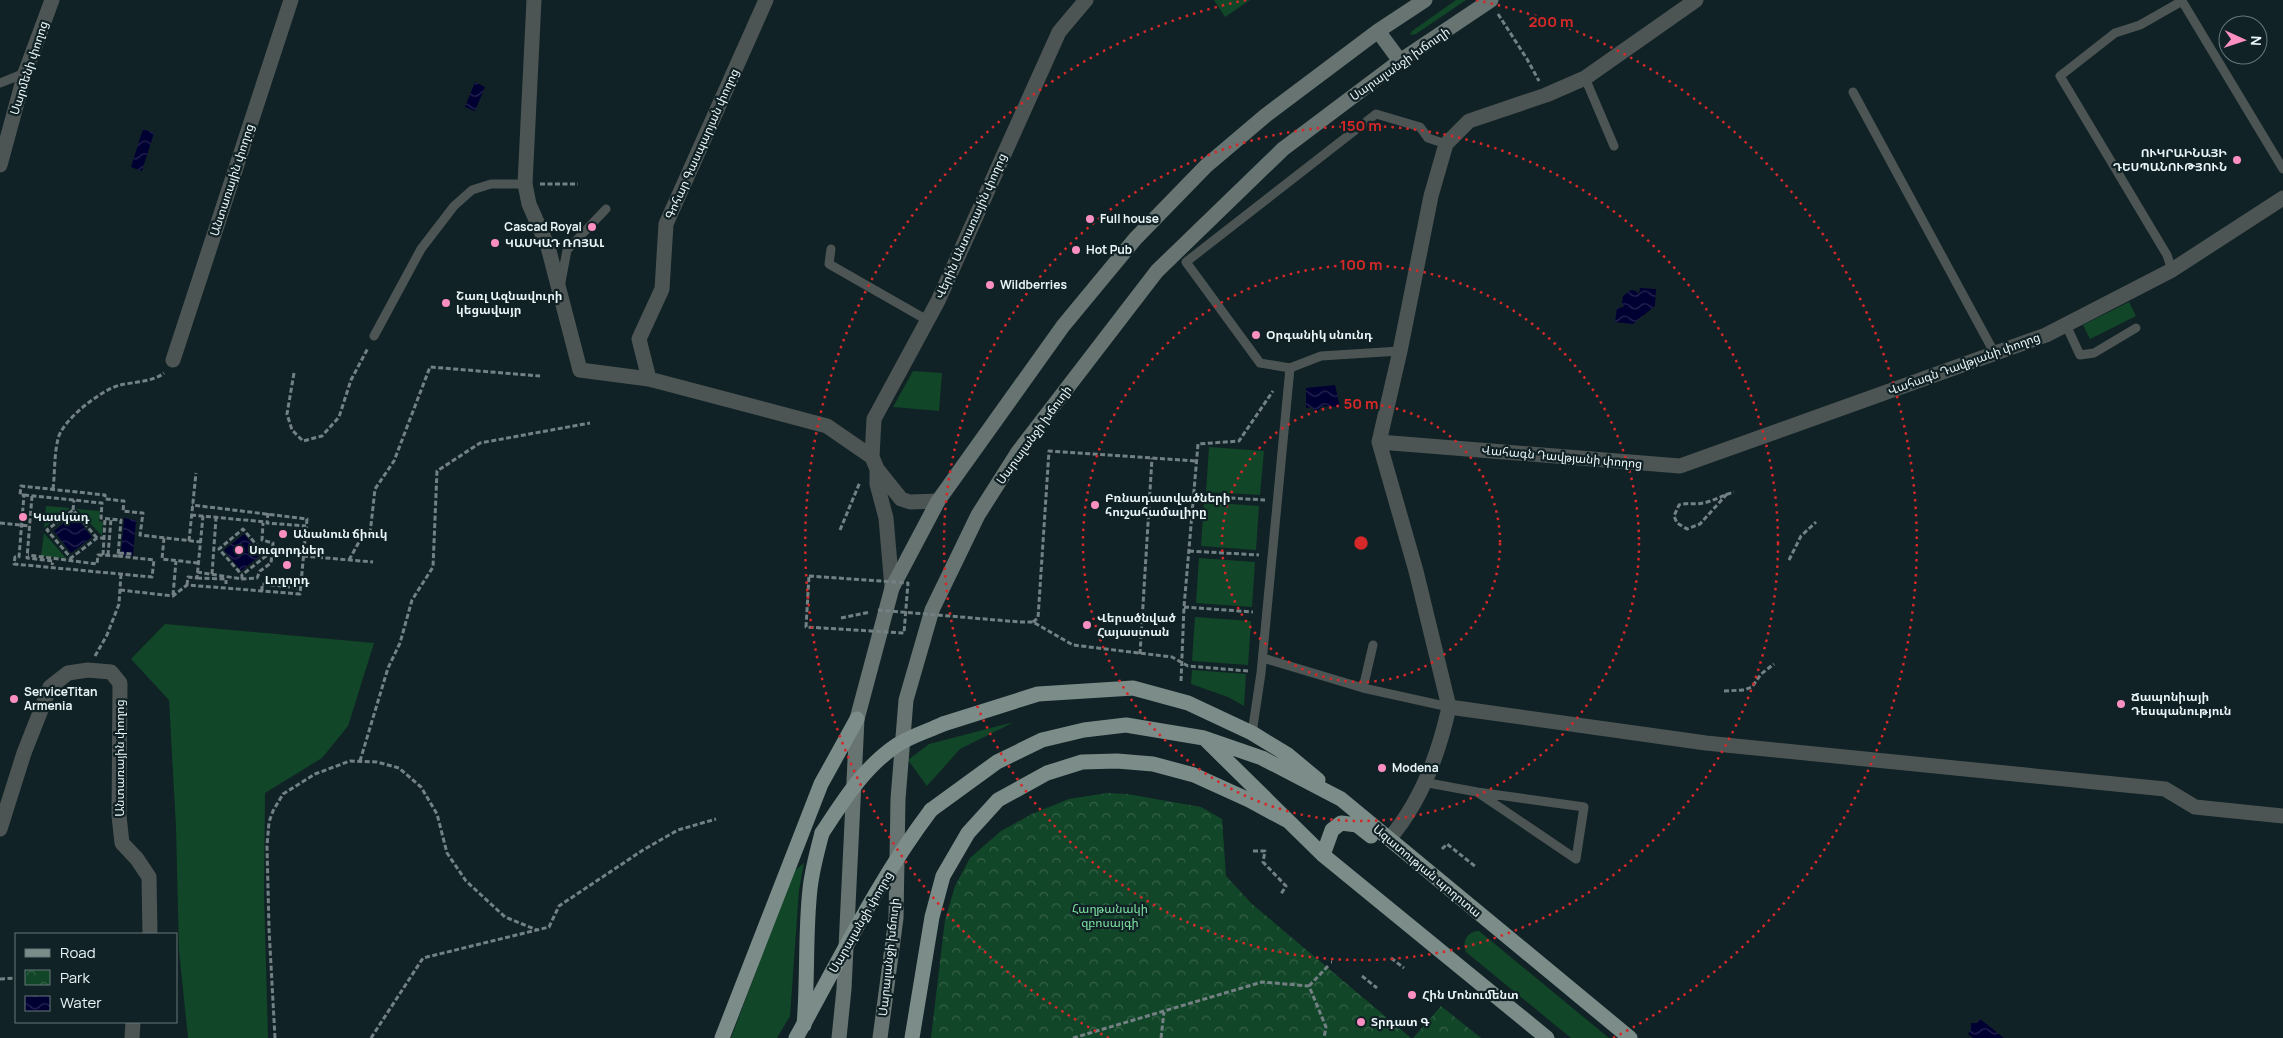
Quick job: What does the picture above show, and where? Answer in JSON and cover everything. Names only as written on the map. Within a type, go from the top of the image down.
[{"type":"main road","points":[[839,1038],[844,980],[857,719],[892,588],[938,500],[1063,326],[1135,239],[1206,166],[1265,116],[1378,31],[1425,0]]},
{"type":"main road","name":"Սարալանջի խճուղի","points":[[880,1038],[896,918],[898,799],[906,700],[932,610],[967,536],[1018,452],[1157,271],[1283,149],[1400,62],[1492,3]]},
{"type":"main road","points":[[1378,31],[1400,62]]},
{"type":"main road","points":[[802,1038],[808,989],[810,891],[813,865],[822,833],[856,782],[876,762],[898,745],[943,724],[1038,694],[1133,688],[1188,703],[1252,733],[1288,755],[1341,799]]},
{"type":"main road","points":[[722,1038],[821,784],[857,719]]},
{"type":"main road","name":"Ազատության պողոտա","points":[[932,810],[997,762],[1042,740],[1084,730],[1126,725],[1204,738],[1262,758],[1341,799],[1630,1038]]},
{"type":"main road","points":[[1204,738],[1324,855],[1547,1038]]},
{"type":"main road","points":[[912,1038],[932,916],[943,876],[968,833],[998,800],[1047,773],[1082,762],[1117,761],[1153,764],[1194,775],[1288,820]]},
{"type":"main road","name":"Սարալանջի փողոց","points":[[796,1038],[875,896],[910,838],[932,810]]},
{"type":"main road","points":[[1324,855],[1332,830],[1342,823],[1358,825],[1422,875],[1440,881]]},
{"type":"street","name":"Սարմենի փողոց","points":[[0,165],[25,74],[52,0]]},
{"type":"street","name":"Անտառային փողոց","points":[[173,360],[291,0]]},
{"type":"street","points":[[534,0],[525,184],[529,204],[548,246],[580,370],[649,379],[827,426],[874,463],[901,499],[910,502],[938,500]]},
{"type":"street","name":"Գոհար Գասպարյան փողոց","points":[[649,379],[639,339],[662,288],[666,224],[766,0]]},
{"type":"street","name":"Վերին Անտառային փողոց","points":[[892,588],[886,518],[876,484],[874,418],[938,301],[1059,32],[1086,0]]},
{"type":"street","points":[[1390,839],[1406,819],[1423,782],[1444,729],[1449,707],[1416,571],[1379,442],[1400,351],[1431,196],[1446,144],[1469,122],[1546,95],[1585,78],[1696,0]]},
{"type":"street","name":"Վահագն Դավթյանի փողոց","points":[[1379,442],[1680,466],[2046,335],[2172,270],[2283,198]]},
{"type":"street","name":"Անտառային փողոց","points":[[0,830],[24,753],[50,686],[68,673],[88,670],[111,672],[120,683],[119,816],[122,843],[137,858],[149,877],[150,933]]},
{"type":"street","points":[[1449,707],[1706,743],[2165,789],[2195,807],[2283,816]]},
{"type":"street","points":[[132,1038],[133,1023]]},
{"type":"lane","points":[[2172,270],[2167,255],[2060,76],[2116,33],[2140,24],[2182,1],[2283,169]]},
{"type":"lane","points":[[0,83],[25,74]]},
{"type":"lane","points":[[1585,78],[1614,146]]},
{"type":"lane","points":[[1853,92],[1994,354]]},
{"type":"lane","points":[[1400,351],[1320,356],[1290,368],[1260,364],[1186,262],[1376,114],[1420,127],[1428,138],[1446,144]]},
{"type":"lane","points":[[374,336],[421,249],[454,206],[472,190],[491,184],[525,184]]},
{"type":"lane","points":[[560,292],[561,275],[567,250],[606,209]]},
{"type":"lane","points":[[831,249],[829,264],[927,320]]},
{"type":"lane","points":[[2066,325],[2080,355],[2094,353],[2136,328]]},
{"type":"lane","points":[[1252,733],[1263,658],[1290,368]]},
{"type":"lane","points":[[1363,688],[1373,645]]},
{"type":"lane","points":[[1263,658],[1363,688],[1449,707]]},
{"type":"lane","points":[[1423,782],[1584,807],[1576,859],[1478,792]]},
{"type":"path","points":[[1492,3],[1527,59],[1546,95]]},
{"type":"path","points":[[525,184],[578,184]]},
{"type":"path","points":[[294,373],[287,414],[292,430],[303,441],[322,436],[339,417],[351,380],[374,336]]},
{"type":"path","points":[[53,489],[58,437],[81,408],[95,397],[116,386],[162,375],[173,360]]},
{"type":"path","points":[[349,560],[364,533],[370,534],[375,488],[394,461],[430,367],[540,376]]},
{"type":"path","points":[[1181,681],[1184,607],[1198,444],[1239,441],[1290,368]]},
{"type":"path","points":[[360,761],[388,668],[400,643],[412,600],[433,567],[438,471],[480,443],[590,423]]},
{"type":"path","points":[[1033,622],[1038,618],[1049,451],[1196,461]]},
{"type":"path","points":[[1140,654],[1152,458]]},
{"type":"path","points":[[189,541],[196,473]]},
{"type":"path","points":[[840,530],[862,476]]},
{"type":"path","points":[[118,554],[122,520],[101,518],[102,503],[93,500],[20,495],[21,486],[106,494],[105,499],[124,501],[124,511],[143,513],[140,536],[201,542]]},
{"type":"path","points":[[1727,494],[1700,524],[1687,529],[1677,523],[1674,516],[1679,506],[1684,503],[1694,505],[1706,503],[1727,494],[1734,492]]},
{"type":"path","points":[[19,557],[24,495]]},
{"type":"path","points":[[28,556],[32,496]]},
{"type":"path","points":[[1193,496],[1277,501]]},
{"type":"path","points":[[74,500],[74,510],[97,538]]},
{"type":"path","points":[[120,590],[173,596],[187,585],[300,594],[306,519],[192,504]]},
{"type":"path","points":[[71,559],[47,530],[74,510]]},
{"type":"path","points":[[268,513],[267,523],[306,526]]},
{"type":"path","points":[[192,515],[263,523]]},
{"type":"path","points":[[197,578],[203,516]]},
{"type":"path","points":[[198,572],[257,578],[260,571],[271,563],[273,543],[262,540],[262,517]]},
{"type":"path","points":[[212,574],[216,518]]},
{"type":"path","points":[[103,555],[106,519]]},
{"type":"path","points":[[108,555],[111,519]]},
{"type":"path","points":[[243,522],[243,530],[266,556]]},
{"type":"path","points":[[1789,560],[1801,536],[1816,522]]},
{"type":"path","points":[[0,523],[30,526]]},
{"type":"path","points":[[219,549],[243,530]]},
{"type":"path","points":[[71,559],[97,538],[104,538]]},
{"type":"path","points":[[164,538],[162,559],[198,563]]},
{"type":"path","points":[[214,548],[219,549],[242,577]]},
{"type":"path","points":[[1189,551],[1272,555]]},
{"type":"path","points":[[242,577],[272,553]]},
{"type":"path","points":[[118,554],[154,560],[152,577],[14,564],[15,557],[28,556],[71,559],[97,564],[98,554],[103,555],[118,554],[133,554]]},
{"type":"path","points":[[28,556],[53,561],[52,565]]},
{"type":"path","points":[[303,556],[373,562]]},
{"type":"path","points":[[173,596],[176,561]]},
{"type":"path","points":[[107,635],[119,604],[121,574]]},
{"type":"path","points":[[809,576],[908,583],[906,612],[904,634],[806,627],[809,576]]},
{"type":"path","points":[[187,585],[188,577],[226,580],[226,584]]},
{"type":"path","points":[[262,591],[262,584],[300,588]]},
{"type":"path","points":[[1184,607],[1267,612]]},
{"type":"path","points":[[841,618],[878,610],[1033,622],[1074,646],[1172,657],[1188,666],[1261,673]]},
{"type":"path","points":[[1724,691],[1744,690],[1752,687],[1761,674],[1774,664]]},
{"type":"path","points":[[275,1038],[267,846],[271,817],[283,794],[315,774],[350,761],[377,762],[399,768],[421,786],[437,814],[447,853],[466,881],[505,917],[537,930]]},
{"type":"path","points":[[371,1038],[423,958],[549,926],[559,906],[643,850],[678,830],[716,820]]},
{"type":"path","points":[[1442,849],[1447,844],[1476,867]]},
{"type":"path","points":[[1253,851],[1265,851],[1264,862],[1286,886],[1281,894]]},
{"type":"path","points":[[1391,958],[1404,968]]},
{"type":"path","points":[[1073,1038],[1262,982],[1308,986],[1328,966]]},
{"type":"path","points":[[1362,976],[1377,988]]},
{"type":"path","points":[[0,980],[15,978]]},
{"type":"path","points":[[1308,986],[1326,1027],[1324,1038]]},
{"type":"path","points":[[1161,1038],[1164,1012]]},
{"type":"green space","points":[[1214,0],[1250,0],[1225,17]]},
{"type":"green space","points":[[1456,0],[1466,0],[1416,34],[1410,35],[1412,31]]},
{"type":"green space","points":[[2129,302],[2136,316],[2090,339],[2083,325]]},
{"type":"green space","points":[[913,371],[942,373],[939,411],[893,407]]},
{"type":"green space","points":[[1209,447],[1264,451],[1260,495],[1206,492]]},
{"type":"green space","points":[[1204,502],[1259,506],[1256,550],[1201,546]]},
{"type":"green space","points":[[46,506],[70,508],[44,528]]},
{"type":"green space","points":[[77,509],[100,511],[99,521],[103,522],[102,536]]},
{"type":"green space","points":[[44,533],[66,558],[41,556]]},
{"type":"green space","points":[[1199,558],[1255,562],[1252,607],[1196,603]]},
{"type":"green space","points":[[1195,617],[1251,621],[1248,665],[1192,661]]},
{"type":"green space","points":[[165,624],[374,643],[348,726],[322,758],[265,793],[264,894],[268,1038],[188,1038],[179,951],[176,827],[169,700],[131,659]]},
{"type":"green space","points":[[1192,670],[1246,674],[1244,706],[1228,697],[1191,684]]},
{"type":"green space","points":[[1014,722],[960,749],[927,786],[908,760],[929,744]]},
{"type":"green space","name":"Հաղթանակի զբոսայգի","points":[[1107,793],[1127,794],[1201,807],[1222,819],[1226,876],[1252,904],[1411,1038],[931,1038],[945,920],[955,886],[970,858],[1001,831],[1032,814],[1069,799]]},
{"type":"green space","points":[[804,863],[799,890],[790,1016],[777,1038],[731,1038],[794,871]]},
{"type":"green space","points":[[1476,931],[1479,931],[1609,1038],[1571,1038],[1466,952],[1464,945],[1466,939]]},
{"type":"green space","points":[[1441,1006],[1481,1038],[1413,1038]]},
{"type":"water","points":[[475,82],[485,87],[475,111],[465,107]]},
{"type":"water","points":[[143,129],[154,133],[142,171],[131,167]]},
{"type":"water","points":[[1640,288],[1656,289],[1655,306],[1633,324],[1615,322],[1617,308],[1624,307],[1622,303],[1623,296],[1631,290],[1639,294]]},
{"type":"water","points":[[1335,385],[1340,407],[1322,406],[1318,411],[1315,411],[1312,407],[1306,408],[1306,388]]},
{"type":"water","points":[[74,515],[92,537],[71,553],[54,531]]},
{"type":"water","points":[[124,518],[136,520],[133,556],[121,555]]},
{"type":"water","points":[[244,534],[261,555],[241,571],[224,550]]},
{"type":"water","points":[[1980,1019],[2004,1038],[1973,1038],[1968,1034],[1971,1029],[1971,1023],[1977,1023]]},
{"type":"place","name":"ՈՒԿՐԱԻՆԱՅԻ ԴԵՍՊԱՆՈՒԹՅՈՒՆ","points":[[2237,160]]},
{"type":"place","name":"Full house","points":[[1090,219]]},
{"type":"place","name":"Cascad Royal","points":[[592,227]]},
{"type":"place","name":"ԿԱՍԿԱԴ ՌՈՅԱԼ","points":[[495,243]]},
{"type":"place","name":"Hot Pub","points":[[1076,250]]},
{"type":"place","name":"Wildberries","points":[[990,285]]},
{"type":"place","name":"Շառլ Ազնավուրի կեցավայր","points":[[446,303]]},
{"type":"place","name":"Օրգանիկ սնունդ","points":[[1256,335]]},
{"type":"place","name":"Բռնադատվածների հուշահամալիրը","points":[[1095,505]]},
{"type":"place","name":"Կասկադ","points":[[23,517]]},
{"type":"place","name":"Անանուն ճիուկ","points":[[283,534]]},
{"type":"place","name":"Սուզորդներ","points":[[239,550]]},
{"type":"place","name":"Լողորդ","points":[[287,565]]},
{"type":"place","name":"Վերածնված Հայաստան","points":[[1087,625]]},
{"type":"place","name":"ServiceTitan Armenia","points":[[14,699]]},
{"type":"place","name":"Ճապոնիայի Դեսպանություն","points":[[2121,704]]},
{"type":"place","name":"Modena","points":[[1382,768]]},
{"type":"place","name":"Հին Մոնումենտ","points":[[1412,995]]},
{"type":"place","name":"Տրդատ Գ","points":[[1361,1022]]}]
